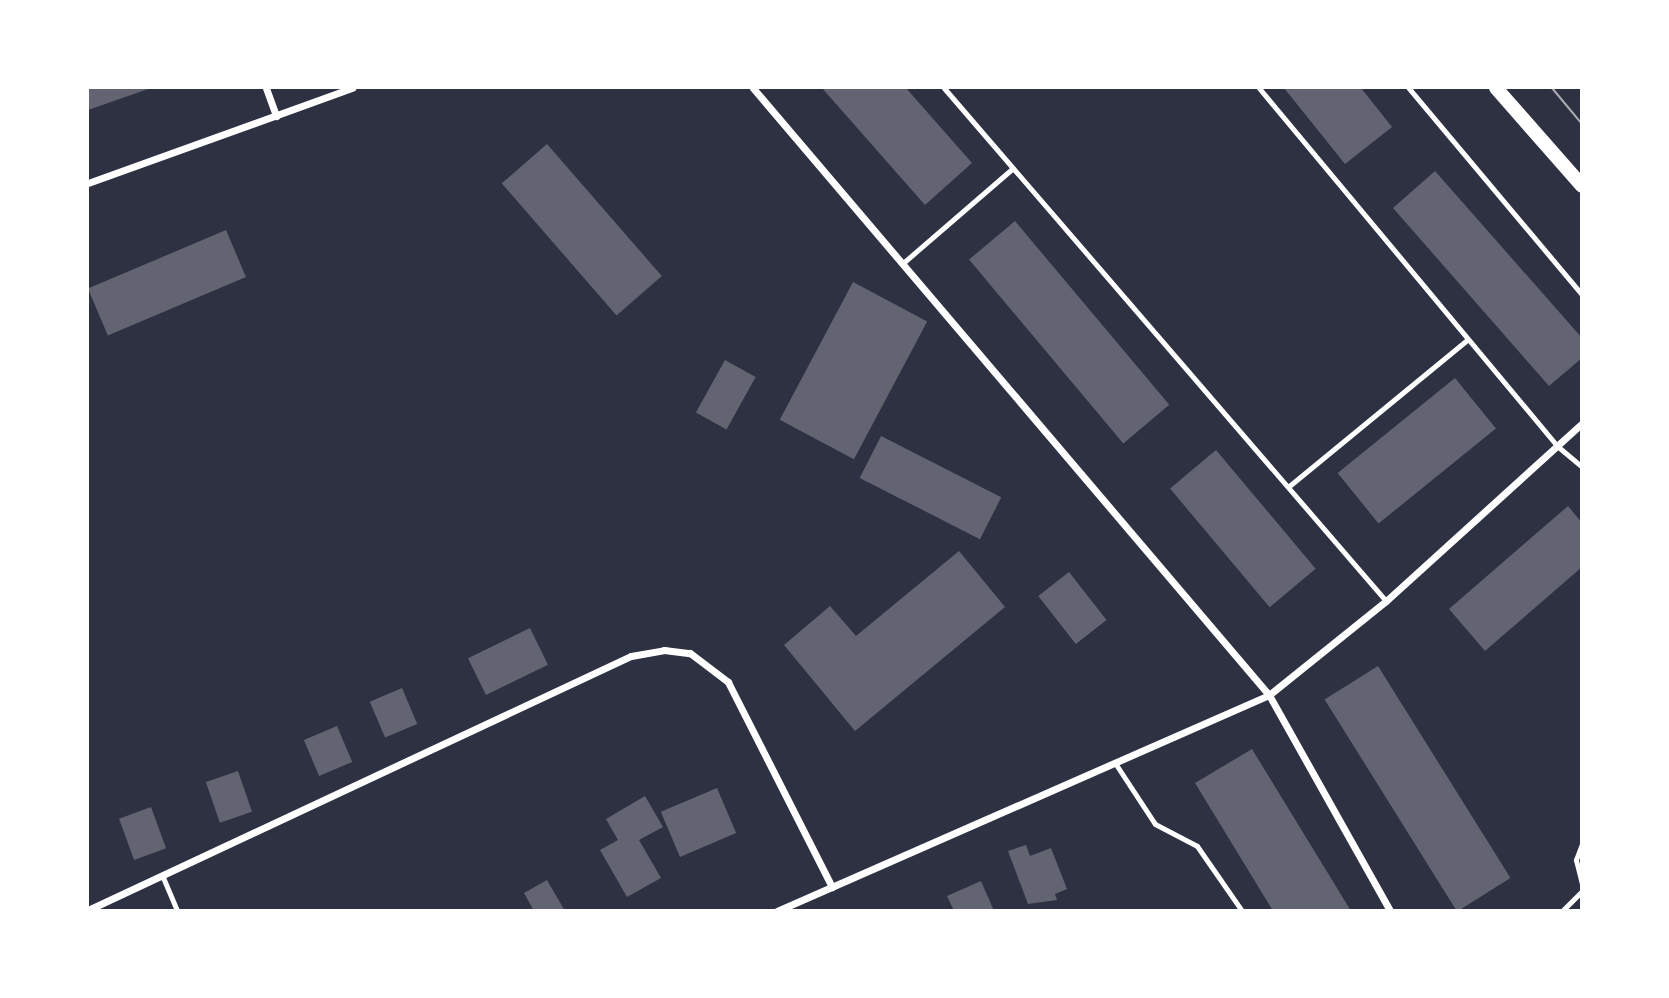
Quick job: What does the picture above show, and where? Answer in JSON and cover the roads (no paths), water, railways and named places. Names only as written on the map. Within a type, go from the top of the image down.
[{"type":"main road","points":[[1496,88],[1581,186]]},
{"type":"street","points":[[266,88],[276,116]]},
{"type":"street","points":[[88,183],[352,88]]},
{"type":"street","points":[[753,88],[1269,695],[1390,911]]},
{"type":"street","points":[[777,911],[1117,765],[1269,695],[1386,601],[1581,423]]},
{"type":"street","points":[[88,910],[631,656],[664,649],[690,653],[728,682],[832,887]]},
{"type":"lane","points":[[944,88],[1386,601]]},
{"type":"lane","points":[[1259,88],[1556,445],[1581,467]]},
{"type":"lane","points":[[903,263],[1013,168]]},
{"type":"lane","points":[[1288,487],[1467,340]]},
{"type":"lane","points":[[1117,765],[1155,824],[1197,846],[1242,911]]},
{"type":"lane","points":[[1581,844],[1576,860],[1581,884]]},
{"type":"lane","points":[[162,875],[177,911]]},
{"type":"lane","points":[[1562,911],[1581,891]]},
{"type":"tram line","points":[[1552,88],[1582,124]]}]
